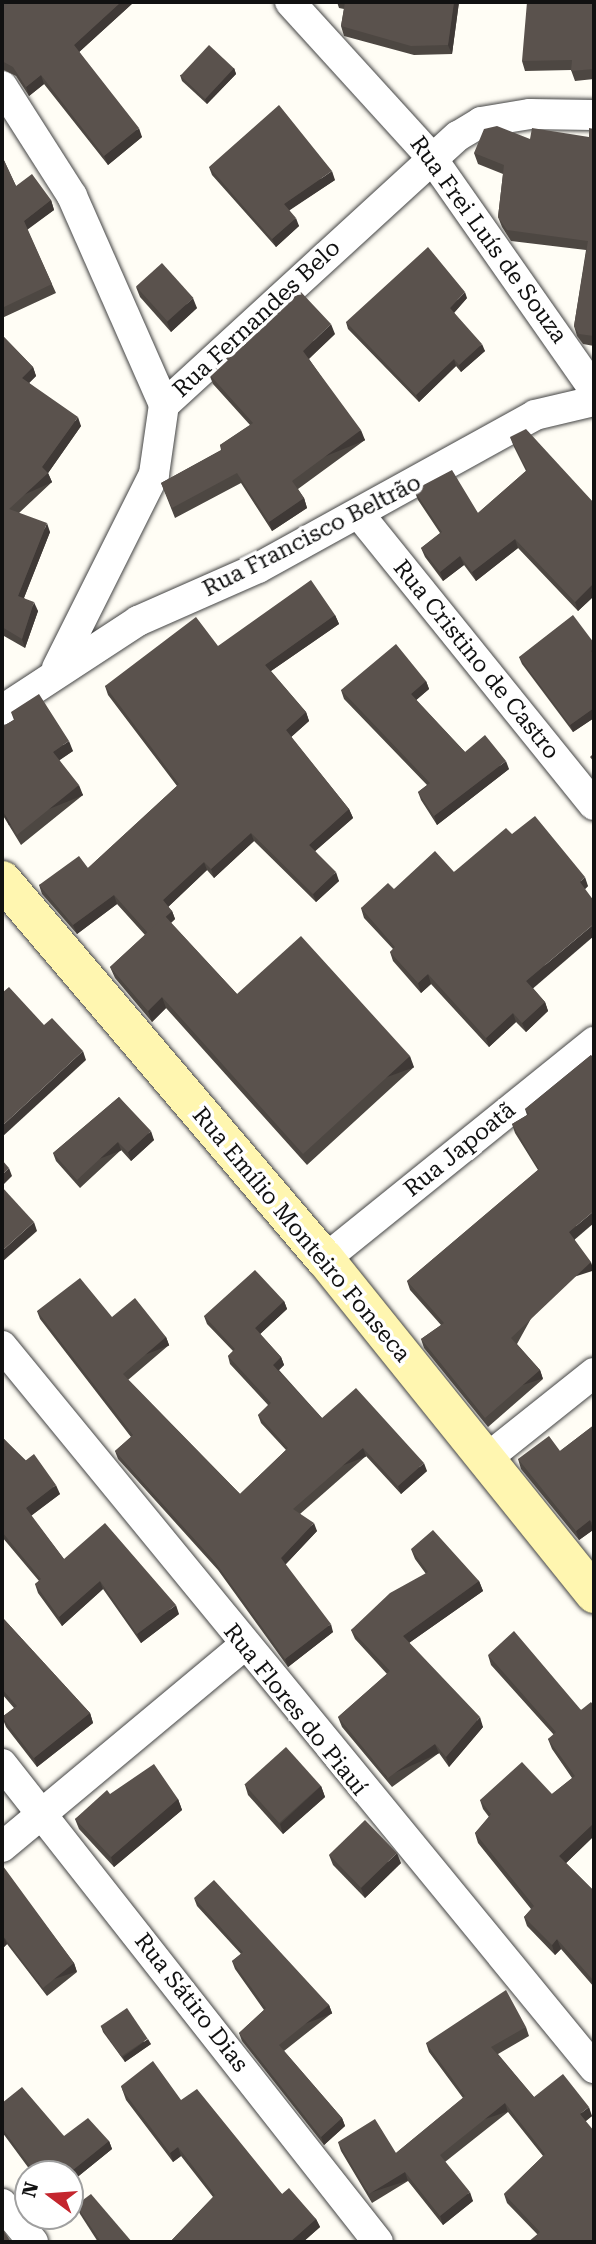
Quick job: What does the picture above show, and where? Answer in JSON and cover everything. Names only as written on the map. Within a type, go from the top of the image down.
[{"type":"main road","name":"Rua Emílio Monteiro Fonseca","points":[[2,880],[325,1259],[594,1594]]},
{"type":"street","name":"Rua Frei Luís de Souza","points":[[290,2],[431,157],[594,390]]},
{"type":"street","points":[[2,86],[72,196],[164,405]]},
{"type":"street","name":"Rua Fernandes Belo","points":[[57,668],[154,474],[164,405],[431,157],[481,122],[530,114],[594,115]]},
{"type":"street","name":"Rua Francisco Beltrão","points":[[2,710],[57,668],[138,621],[258,568],[535,415],[594,401]]},
{"type":"street","name":"Rua Cristino de Castro","points":[[359,514],[594,805]]},
{"type":"street","name":"Rua Japoatã","points":[[325,1259],[594,1042]]},
{"type":"street","name":"Rua Flores do Piauí","points":[[2,1346],[243,1646],[594,2068]]},
{"type":"street","points":[[486,1459],[594,1373]]},
{"type":"street","points":[[2,1847],[243,1646]]},
{"type":"street","name":"Rua Sátiro Dias","points":[[2,1764],[378,2242]]},
{"type":"street","points":[[2,2204],[33,2242]]},
{"type":"building","points":[[2,2],[121,2],[74,45],[139,128],[104,156],[41,75],[26,87],[13,67],[2,61]]},
{"type":"building","points":[[345,2],[454,2],[448,45],[411,46],[341,26]]},
{"type":"building","points":[[527,2],[594,2],[594,69],[571,71],[572,60],[522,61]]},
{"type":"building","points":[[209,45],[234,68],[205,99],[180,76]]},
{"type":"building","points":[[279,105],[332,171],[284,204],[296,218],[272,239],[209,167]]},
{"type":"building","points":[[497,126],[530,139],[532,128],[589,137],[589,128],[594,129],[594,336],[579,334],[574,326],[588,241],[507,230],[498,217],[504,165],[474,153],[484,129]]},
{"type":"building","points":[[2,156],[16,186],[32,174],[51,200],[24,221],[52,284],[2,308]]},
{"type":"building","points":[[428,247],[465,292],[450,308],[482,344],[459,365],[454,359],[416,395],[346,322]]},
{"type":"building","points":[[162,263],[193,298],[167,321],[136,286]]},
{"type":"building","points":[[300,291],[331,324],[303,351],[361,430],[292,481],[304,498],[269,522],[237,473],[172,508],[161,483],[222,450],[220,445],[253,423],[209,374]]},
{"type":"building","points":[[2,335],[33,367],[22,378],[78,417],[42,467],[48,473],[9,509],[47,523],[18,596],[34,602],[22,639],[2,627]]},
{"type":"building","points":[[526,429],[594,503],[594,583],[575,602],[515,539],[472,572],[460,556],[440,572],[421,548],[442,532],[414,490],[452,470],[478,513],[527,470],[510,437]]},
{"type":"building","points":[[311,580],[335,615],[265,665],[306,712],[286,730],[349,809],[309,845],[336,872],[313,894],[251,833],[211,869],[204,862],[163,900],[172,911],[148,933],[114,895],[73,925],[39,885],[79,856],[88,868],[179,784],[105,686],[196,617],[218,646]]},
{"type":"building","points":[[573,615],[594,643],[591,651],[594,655],[594,708],[570,725],[519,657]]},
{"type":"building","points":[[396,644],[426,681],[411,694],[465,752],[485,735],[506,761],[434,816],[418,792],[430,783],[341,690]]},
{"type":"building","points":[[39,694],[69,741],[53,752],[79,785],[17,835],[2,810],[2,727],[15,719],[11,712]]},
{"type":"building","points":[[535,816],[585,877],[580,882],[594,901],[594,924],[526,981],[545,1002],[522,1023],[513,1013],[486,1038],[428,974],[418,983],[390,952],[395,947],[361,908],[388,883],[394,889],[435,851],[454,872],[506,828],[512,834]]},
{"type":"building","points":[[165,916],[237,994],[301,936],[410,1056],[303,1154],[162,997],[148,1011],[110,967]]},
{"type":"building","points":[[9,987],[44,1025],[52,1018],[83,1051],[2,1126],[2,993]]},
{"type":"building","points":[[591,1055],[594,1058],[594,1211],[569,1232],[591,1262],[511,1338],[540,1370],[485,1418],[421,1339],[444,1323],[407,1281],[539,1169],[512,1124],[529,1114],[525,1109]]},
{"type":"building","points":[[119,1097],[151,1131],[128,1152],[118,1142],[77,1180],[53,1153]]},
{"type":"building","points":[[2,1160],[9,1168],[2,1175]]},
{"type":"building","points":[[2,1187],[34,1222],[2,1251]]},
{"type":"building","points":[[255,1270],[284,1301],[255,1328],[281,1357],[273,1365],[322,1418],[356,1388],[424,1463],[398,1486],[363,1448],[293,1509],[314,1523],[281,1558],[331,1624],[285,1659],[215,1562],[115,1451],[133,1435],[37,1311],[80,1278],[112,1317],[135,1298],[166,1337],[123,1374],[240,1494],[288,1448],[258,1415],[271,1403],[228,1356],[235,1349],[204,1316]]},
{"type":"building","points":[[594,1425],[594,1525],[590,1520],[576,1531],[518,1459],[549,1436],[560,1451]]},
{"type":"building","points":[[2,1437],[25,1461],[34,1454],[56,1485],[26,1508],[64,1559],[105,1523],[176,1605],[137,1634],[100,1581],[59,1617],[35,1584],[41,1579],[2,1532]]},
{"type":"building","points":[[433,1530],[479,1581],[403,1636],[480,1717],[446,1757],[435,1744],[388,1778],[338,1717],[390,1671],[351,1630],[390,1593],[428,1572],[411,1549]]},
{"type":"building","points":[[2,1617],[90,1713],[34,1758],[2,1717],[17,1706],[2,1689]]},
{"type":"building","points":[[514,1631],[581,1710],[591,1702],[594,1706],[594,1823],[559,1856],[594,1891],[594,1981],[557,1939],[552,1945],[524,1917],[534,1906],[475,1833],[491,1814],[480,1800],[522,1762],[552,1794],[575,1776],[548,1739],[556,1732],[488,1655]]},
{"type":"building","points":[[286,1747],[321,1786],[279,1823],[244,1784]]},
{"type":"building","points":[[154,1764],[178,1799],[111,1857],[75,1819],[107,1790],[110,1794]]},
{"type":"building","points":[[365,1820],[397,1853],[361,1888],[329,1855]]},
{"type":"building","points":[[3,1866],[74,1963],[43,1988],[2,1937]]},
{"type":"building","points":[[214,1880],[329,2005],[279,2045],[342,2118],[321,2137],[239,2033],[266,2008],[232,1961],[243,1952],[194,1898]]},
{"type":"building","points":[[506,1990],[526,2027],[491,2047],[534,2097],[563,2074],[589,2107],[580,2114],[594,2131],[594,2242],[528,2242],[540,2232],[504,2194],[545,2154],[505,2103],[440,2155],[470,2192],[440,2216],[405,2172],[369,2194],[338,2142],[375,2119],[396,2153],[465,2096],[426,2043]]},
{"type":"building","points":[[127,2008],[148,2039],[121,2057],[100,2026]]},
{"type":"building","points":[[153,2061],[181,2100],[197,2089],[282,2194],[289,2188],[316,2219],[290,2242],[170,2242],[215,2195],[178,2147],[170,2153],[123,2091],[121,2086]]},
{"type":"building","points":[[22,2087],[64,2136],[88,2118],[109,2141],[84,2161],[26,2160],[2,2128],[2,2103]]},
{"type":"building","points":[[91,2194],[132,2242],[101,2242],[84,2217],[84,2199]]},
{"type":"building","points":[[2,2228],[11,2242],[2,2242]]}]
